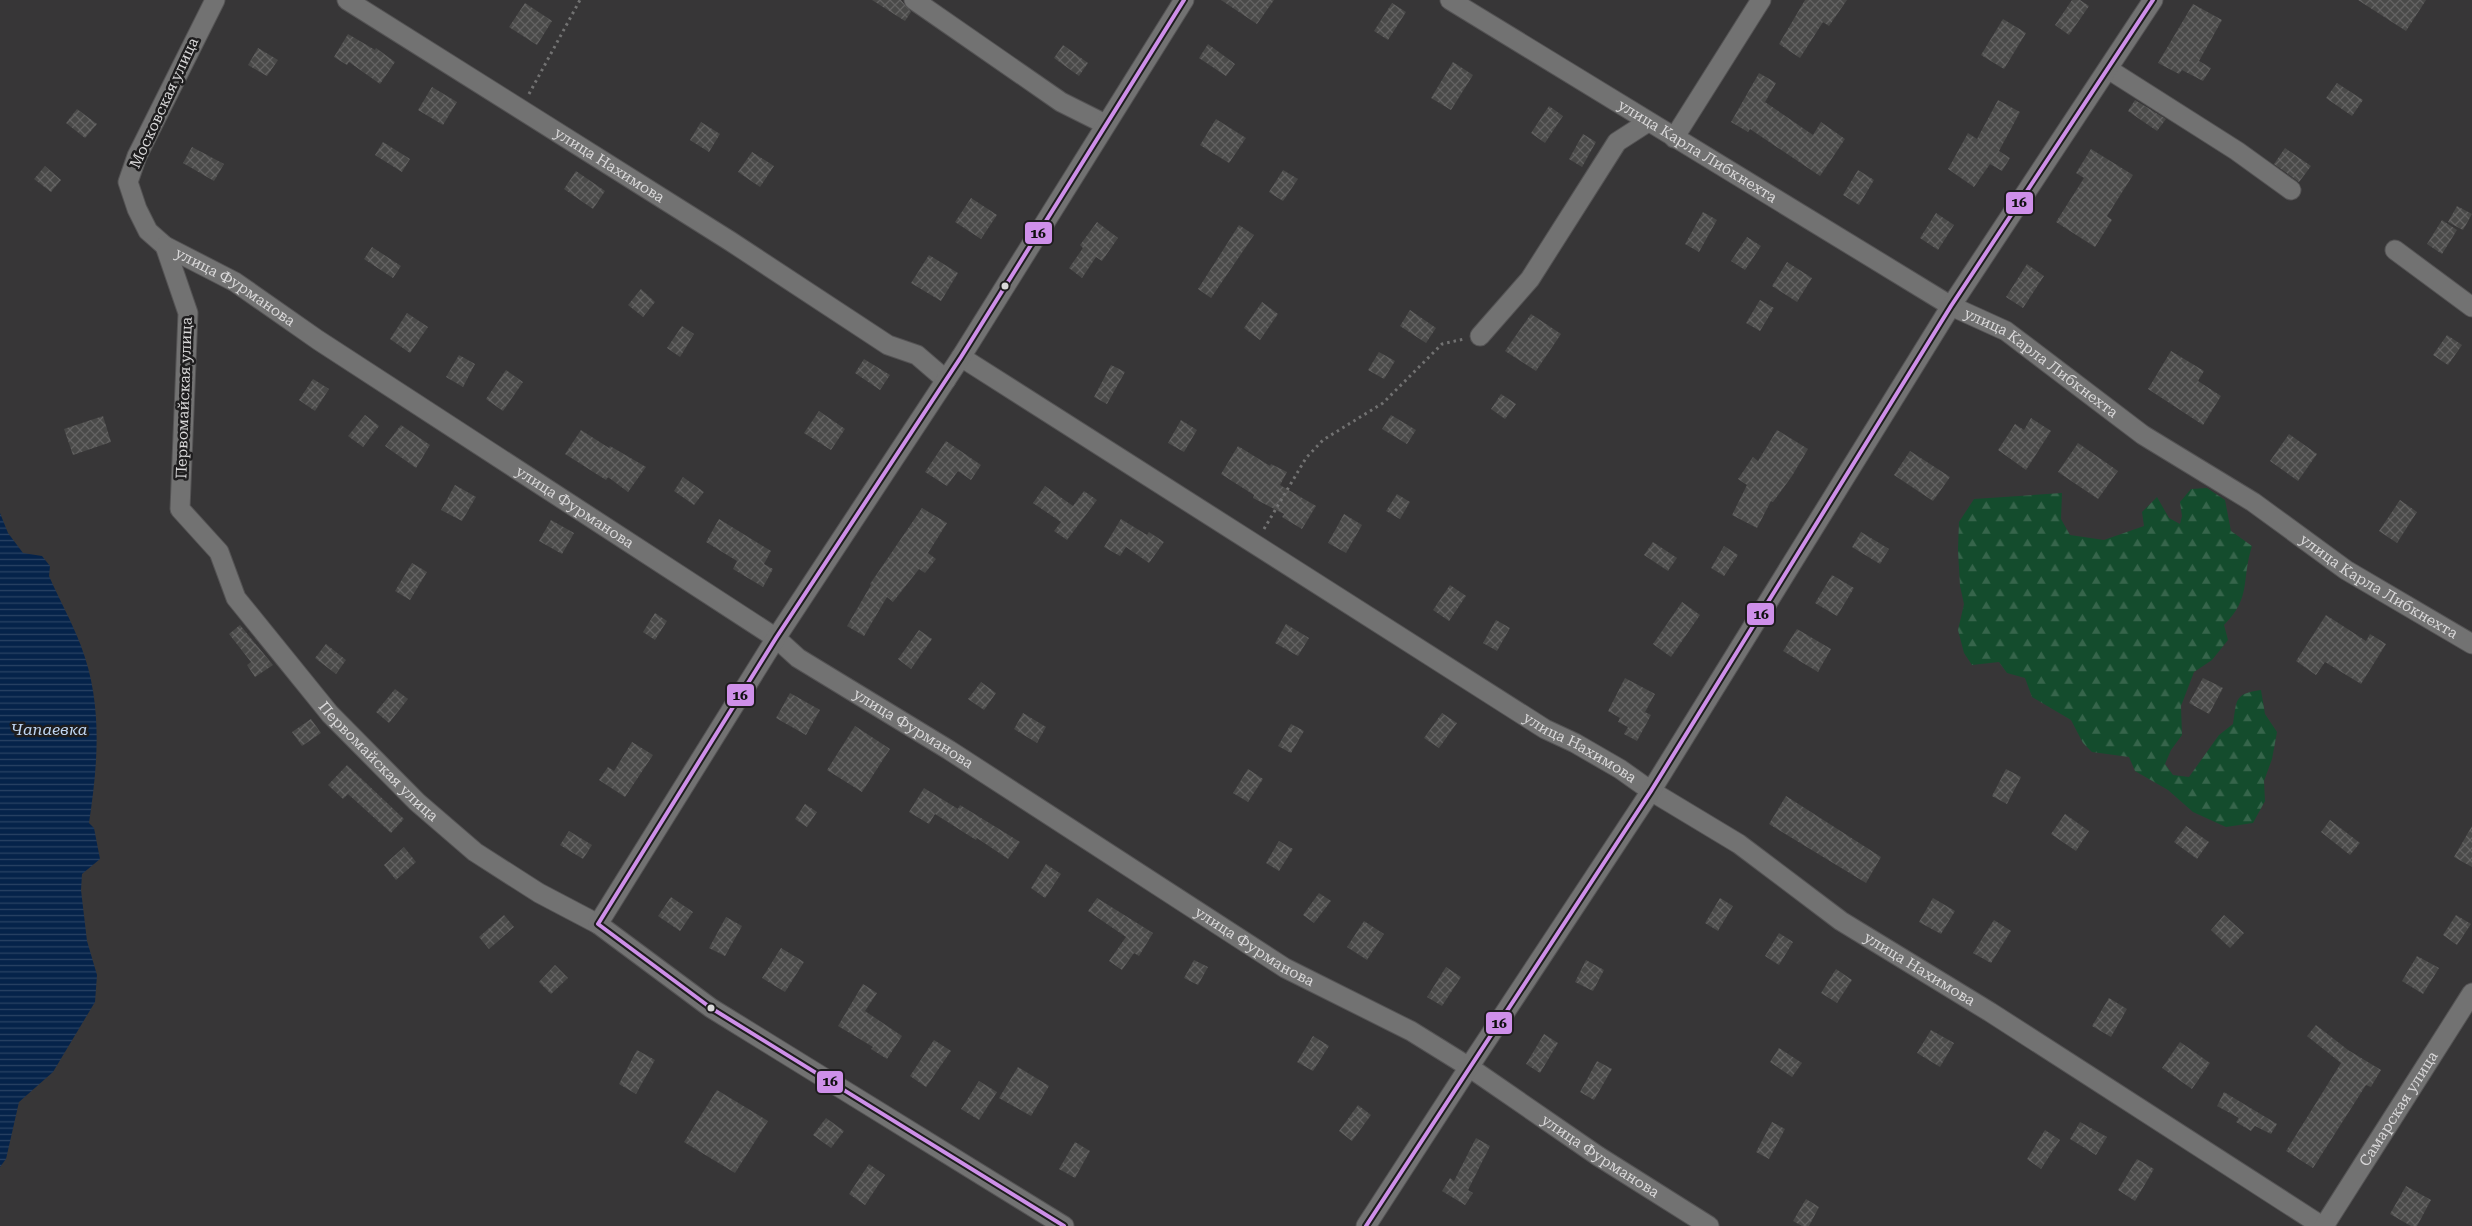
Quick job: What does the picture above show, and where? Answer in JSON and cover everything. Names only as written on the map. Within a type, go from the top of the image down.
[{"type":"street","name":"Московская улица","points":[[136,209],[128,182],[137,156],[215,0]]},
{"type":"street","name":"улица Нахимова","points":[[347,0],[730,241],[888,345],[917,355],[946,380]]},
{"type":"street","points":[[914,0],[1061,102],[1105,124]]},
{"type":"street","points":[[598,924],[776,638],[946,380],[1184,0]]},
{"type":"street","name":"улица Карла Либкнехта","points":[[1450,0],[1470,6],[1648,122],[1951,306],[2006,330],[2143,435],[2252,502],[2346,570],[2472,644]]},
{"type":"street","points":[[1674,138],[1761,0]]},
{"type":"street","points":[[1366,1226],[1468,1067],[1651,792],[1951,306],[2153,0]]},
{"type":"street","points":[[2108,69],[2237,151],[2291,190]]},
{"type":"street","points":[[1480,336],[1530,279],[1617,142],[1648,122]]},
{"type":"street","name":"улица Фурманова","points":[[136,209],[148,231],[165,246],[235,282],[349,360],[776,638],[798,658],[949,750],[1285,968],[1411,1031],[1468,1067],[1598,1156],[1709,1226]]},
{"type":"street","name":"Первомайская улица","points":[[165,246],[188,313],[180,509],[219,552],[236,598],[330,714],[417,802],[475,852],[539,893],[598,924],[712,1008],[1064,1226]]},
{"type":"street","points":[[2395,250],[2472,307]]},
{"type":"street","name":"улица Нахимова","points":[[960,357],[1545,729],[1575,743],[1620,769],[1651,792],[1739,844],[1841,921],[1990,1012],[2323,1226]]},
{"type":"street","name":"Самарская улица","points":[[2323,1226],[2472,992]]},
{"type":"path","points":[[520,110],[580,0]]},
{"type":"path","points":[[1254,544],[1306,458],[1323,440],[1383,403],[1442,344],[1480,336]]},
{"type":"green space","points":[[2207,488],[2225,500],[2231,531],[2252,546],[2239,606],[2224,625],[2228,640],[2212,660],[2194,672],[2181,706],[2182,735],[2171,750],[2165,764],[2173,775],[2189,777],[2219,735],[2233,724],[2238,699],[2246,693],[2261,690],[2265,714],[2277,732],[2272,759],[2264,781],[2265,801],[2253,823],[2226,827],[2193,812],[2168,790],[2135,771],[2129,757],[2092,752],[2083,743],[2071,720],[2032,697],[2025,678],[2007,673],[1999,662],[1972,665],[1964,653],[1958,630],[1964,604],[1960,586],[1959,522],[1974,499],[2062,493],[2061,519],[2070,535],[2104,540],[2144,526],[2142,512],[2157,497],[2169,518],[2180,524],[2182,516],[2180,502],[2191,489]]},
{"type":"water","name":"Чапаевка","points":[[0,513],[8,533],[23,553],[42,556],[50,566],[49,576],[81,646],[88,668],[96,712],[97,734],[95,778],[89,823],[94,828],[100,859],[82,874],[81,890],[87,941],[97,975],[95,1002],[53,1072],[19,1102],[6,1159],[0,1167]]},
{"type":"building","points":[[872,0],[901,0],[911,12],[905,21]]},
{"type":"building","points":[[1221,0],[1274,0],[1257,24]]},
{"type":"building","points":[[1805,0],[1847,0],[1829,26],[1823,22],[1800,58],[1779,44]]},
{"type":"building","points":[[2072,0],[2080,0],[2089,6],[2069,35],[2055,25]]},
{"type":"building","points":[[2358,0],[2426,0],[2406,31]]},
{"type":"building","points":[[525,3],[552,21],[537,45],[509,27]]},
{"type":"building","points":[[1392,3],[1406,12],[1388,40],[1374,31]]},
{"type":"building","points":[[2193,4],[2222,20],[2199,61],[2211,68],[2203,81],[2182,70],[2179,74],[2158,63]]},
{"type":"building","points":[[2003,19],[2026,33],[2004,69],[1981,55]]},
{"type":"building","points":[[348,34],[375,50],[376,48],[395,62],[380,84],[349,62],[347,65],[334,57]]},
{"type":"building","points":[[1208,44],[1235,64],[1226,76],[1199,58]]},
{"type":"building","points":[[1063,45],[1088,63],[1079,76],[1054,58]]},
{"type":"building","points":[[258,48],[278,60],[267,76],[248,65]]},
{"type":"building","points":[[1453,62],[1473,75],[1451,110],[1431,98]]},
{"type":"building","points":[[1759,73],[1776,83],[1765,102],[1813,135],[1821,122],[1845,139],[1820,176],[1750,129],[1748,132],[1731,122]]},
{"type":"building","points":[[2337,83],[2363,100],[2352,116],[2326,98]]},
{"type":"building","points":[[432,87],[457,102],[443,125],[418,110]]},
{"type":"building","points":[[1998,100],[2020,112],[1999,151],[2010,158],[2002,171],[1990,164],[1974,187],[1948,169],[1968,133],[1977,139]]},
{"type":"building","points":[[2135,100],[2166,119],[2157,131],[2128,111]]},
{"type":"building","points":[[1549,106],[1563,116],[1545,143],[1531,133]]},
{"type":"building","points":[[77,109],[97,124],[85,138],[66,123]]},
{"type":"building","points":[[1216,119],[1246,138],[1229,163],[1200,145]]},
{"type":"building","points":[[701,122],[720,134],[709,152],[690,140]]},
{"type":"building","points":[[1583,134],[1596,142],[1582,167],[1569,159]]},
{"type":"building","points":[[383,142],[410,159],[402,172],[375,155]]},
{"type":"building","points":[[192,147],[224,164],[214,181],[183,163]]},
{"type":"building","points":[[2285,148],[2311,166],[2299,182],[2274,164]]},
{"type":"building","points":[[2091,149],[2133,175],[2107,216],[2112,220],[2095,247],[2056,222],[2084,178],[2076,173]]},
{"type":"building","points":[[752,152],[774,166],[760,187],[738,172]]},
{"type":"building","points":[[45,166],[61,180],[51,192],[34,179]]},
{"type":"building","points":[[1283,170],[1298,179],[1283,201],[1269,192]]},
{"type":"building","points":[[1858,170],[1874,180],[1859,205],[1843,195]]},
{"type":"building","points":[[576,171],[605,191],[593,209],[564,189]]},
{"type":"building","points":[[971,198],[997,215],[981,239],[955,222]]},
{"type":"building","points":[[2457,206],[2472,214],[2463,230],[2448,222]]},
{"type":"building","points":[[1703,212],[1717,220],[1699,252],[1685,244]]},
{"type":"building","points":[[1936,213],[1954,225],[1938,250],[1920,238]]},
{"type":"building","points":[[2442,220],[2457,230],[2442,254],[2427,244]]},
{"type":"building","points":[[1097,222],[1118,238],[1102,261],[1096,257],[1082,278],[1069,268],[1083,248],[1080,245]]},
{"type":"building","points":[[1239,225],[1254,235],[1211,298],[1198,289]]},
{"type":"building","points":[[1747,237],[1761,246],[1745,270],[1731,261]]},
{"type":"building","points":[[372,247],[401,266],[393,278],[364,259]]},
{"type":"building","points":[[929,255],[958,273],[941,301],[911,283]]},
{"type":"building","points":[[1787,262],[1812,278],[1797,302],[1772,286]]},
{"type":"building","points":[[2027,264],[2044,276],[2023,308],[2006,297]]},
{"type":"building","points":[[641,289],[655,302],[643,317],[628,305]]},
{"type":"building","points":[[1760,300],[1774,308],[1760,331],[1746,323]]},
{"type":"building","points":[[1262,302],[1278,314],[1260,340],[1244,328]]},
{"type":"building","points":[[1410,310],[1436,328],[1426,343],[1400,326]]},
{"type":"building","points":[[407,313],[428,327],[410,353],[390,339]]},
{"type":"building","points":[[1531,314],[1561,334],[1536,371],[1505,351]]},
{"type":"building","points":[[682,326],[694,334],[680,357],[667,348]]},
{"type":"building","points":[[2447,335],[2462,345],[2448,365],[2433,355]]},
{"type":"building","points":[[2171,351],[2204,371],[2198,381],[2221,396],[2203,425],[2148,389]]},
{"type":"building","points":[[1379,352],[1395,361],[1384,379],[1368,370]]},
{"type":"building","points":[[459,355],[475,364],[463,387],[446,377]]},
{"type":"building","points":[[864,359],[890,375],[880,390],[855,373]]},
{"type":"building","points":[[1111,365],[1125,372],[1107,404],[1094,397]]},
{"type":"building","points":[[506,370],[523,382],[503,411],[486,399]]},
{"type":"building","points":[[313,379],[329,389],[315,411],[299,400]]},
{"type":"building","points":[[1501,394],[1516,404],[1505,419],[1491,409]]},
{"type":"building","points":[[819,411],[845,429],[831,450],[804,433]]},
{"type":"building","points":[[365,415],[379,426],[363,447],[348,436]]},
{"type":"building","points":[[1391,415],[1416,430],[1407,444],[1382,429]]},
{"type":"building","points":[[103,416],[111,442],[73,455],[64,429]]},
{"type":"building","points":[[2031,418],[2051,431],[2026,470],[1998,450],[2015,424],[2024,430]]},
{"type":"building","points":[[1181,420],[1197,430],[1184,452],[1168,443]]},
{"type":"building","points":[[401,425],[430,445],[416,468],[385,446]]},
{"type":"building","points":[[581,430],[609,448],[610,446],[646,467],[628,492],[608,477],[606,480],[565,454]]},
{"type":"building","points":[[1777,430],[1808,449],[1792,476],[1773,502],[1771,501],[1757,528],[1732,515],[1747,485],[1738,479],[1753,457],[1758,461]]},
{"type":"building","points":[[2289,434],[2317,454],[2298,481],[2270,461]]},
{"type":"building","points":[[946,441],[981,465],[971,480],[958,471],[947,486],[925,472]]},
{"type":"building","points":[[2078,443],[2118,471],[2098,499],[2058,472]]},
{"type":"building","points":[[1238,446],[1270,466],[1271,464],[1287,472],[1280,485],[1316,506],[1302,529],[1282,517],[1284,514],[1253,498],[1254,495],[1221,474]]},
{"type":"building","points":[[1910,451],[1950,477],[1933,501],[1894,475]]},
{"type":"building","points":[[683,477],[704,492],[694,505],[674,491]]},
{"type":"building","points":[[455,485],[476,497],[462,521],[441,510]]},
{"type":"building","points":[[1045,486],[1073,506],[1084,491],[1097,500],[1067,540],[1054,531],[1061,522],[1033,503]]},
{"type":"building","points":[[1397,494],[1410,502],[1400,519],[1386,511]]},
{"type":"building","points":[[2400,500],[2417,512],[2397,543],[2379,531]]},
{"type":"building","points":[[922,508],[947,523],[928,553],[936,559],[925,573],[919,569],[893,602],[887,597],[864,636],[847,626],[870,584]]},
{"type":"building","points":[[1344,514],[1362,525],[1346,553],[1328,543]]},
{"type":"building","points":[[719,519],[771,551],[764,564],[773,569],[763,587],[733,569],[737,561],[706,542]]},
{"type":"building","points":[[1121,519],[1147,535],[1149,532],[1164,542],[1149,563],[1126,547],[1120,556],[1104,547]]},
{"type":"building","points":[[551,520],[574,533],[562,554],[539,541]]},
{"type":"building","points":[[1861,532],[1889,549],[1880,564],[1852,547]]},
{"type":"building","points":[[1653,542],[1677,558],[1668,571],[1644,555]]},
{"type":"building","points":[[1724,546],[1738,555],[1724,576],[1711,568]]},
{"type":"building","points":[[412,563],[427,572],[410,600],[395,591]]},
{"type":"building","points":[[1832,575],[1854,588],[1837,616],[1815,603]]},
{"type":"building","points":[[1450,585],[1466,596],[1449,621],[1433,610]]},
{"type":"building","points":[[1682,602],[1700,615],[1671,657],[1653,644]]},
{"type":"building","points":[[655,613],[667,621],[655,640],[643,632]]},
{"type":"building","points":[[2326,615],[2366,641],[2370,634],[2386,644],[2361,684],[2325,662],[2316,675],[2296,661]]},
{"type":"building","points":[[1496,620],[1510,628],[1497,651],[1483,643]]},
{"type":"building","points":[[1286,624],[1309,638],[1298,656],[1275,643]]},
{"type":"building","points":[[240,625],[273,665],[255,677],[247,665],[251,662],[229,634]]},
{"type":"building","points":[[1797,629],[1831,649],[1818,672],[1783,651]]},
{"type":"building","points":[[919,630],[932,639],[911,669],[898,659]]},
{"type":"building","points":[[326,644],[346,660],[336,674],[315,658]]},
{"type":"building","points":[[1625,678],[1655,694],[1645,712],[1651,715],[1637,741],[1624,734],[1628,727],[1618,722],[1620,718],[1608,711]]},
{"type":"building","points":[[2203,678],[2223,688],[2209,714],[2189,703]]},
{"type":"building","points":[[981,682],[996,693],[984,710],[968,699]]},
{"type":"building","points":[[395,689],[408,699],[389,723],[376,712]]},
{"type":"building","points":[[790,693],[820,710],[806,735],[776,718]]},
{"type":"building","points":[[1023,713],[1046,727],[1037,743],[1014,729]]},
{"type":"building","points":[[1442,713],[1457,723],[1439,748],[1424,738]]},
{"type":"building","points":[[311,719],[321,733],[302,746],[292,732]]},
{"type":"building","points":[[1291,724],[1304,731],[1291,753],[1278,746]]},
{"type":"building","points":[[855,726],[890,749],[862,792],[827,770]]},
{"type":"building","points":[[632,742],[653,755],[625,797],[599,780],[608,767],[614,771]]},
{"type":"building","points":[[347,765],[404,819],[391,833],[348,794],[343,799],[328,785]]},
{"type":"building","points":[[1248,769],[1263,779],[1248,802],[1233,793]]},
{"type":"building","points":[[2006,769],[2021,777],[2007,804],[1992,796]]},
{"type":"building","points":[[924,788],[958,809],[960,805],[1020,842],[1008,859],[977,838],[976,840],[935,814],[929,824],[909,812]]},
{"type":"building","points":[[1786,796],[1881,857],[1866,883],[1769,824]]},
{"type":"building","points":[[805,804],[817,812],[807,827],[795,819]]},
{"type":"building","points":[[2065,814],[2089,831],[2076,851],[2051,834]]},
{"type":"building","points":[[2330,820],[2360,843],[2350,855],[2321,832]]},
{"type":"building","points":[[2186,826],[2209,842],[2197,859],[2174,842]]},
{"type":"building","points":[[2472,826],[2472,867],[2454,857]]},
{"type":"building","points":[[569,831],[592,845],[583,859],[560,845]]},
{"type":"building","points":[[1279,841],[1293,849],[1279,871],[1266,863]]},
{"type":"building","points":[[404,847],[416,862],[396,880],[384,865]]},
{"type":"building","points":[[1046,864],[1061,874],[1045,898],[1031,888]]},
{"type":"building","points":[[1319,893],[1331,901],[1314,923],[1303,915]]},
{"type":"building","points":[[671,897],[693,912],[680,931],[658,916]]},
{"type":"building","points":[[1097,898],[1153,933],[1139,956],[1134,953],[1122,970],[1109,961],[1126,937],[1088,911]]},
{"type":"building","points":[[1720,898],[1733,906],[1718,931],[1705,923]]},
{"type":"building","points":[[1933,898],[1955,911],[1941,934],[1919,922]]},
{"type":"building","points":[[504,915],[514,927],[489,949],[479,937]]},
{"type":"building","points":[[2224,915],[2244,933],[2230,948],[2211,930]]},
{"type":"building","points":[[2456,915],[2471,924],[2457,945],[2443,935]]},
{"type":"building","points":[[726,917],[742,926],[725,956],[709,948]]},
{"type":"building","points":[[1994,920],[2011,931],[1991,963],[1973,953]]},
{"type":"building","points":[[1364,921],[1384,934],[1367,960],[1347,947]]},
{"type":"building","points":[[1779,933],[1793,942],[1779,965],[1765,956]]},
{"type":"building","points":[[781,948],[804,962],[785,992],[762,978]]},
{"type":"building","points":[[2417,956],[2439,968],[2423,994],[2402,981]]},
{"type":"building","points":[[1194,960],[1208,967],[1198,985],[1184,978]]},
{"type":"building","points":[[1586,960],[1604,970],[1593,991],[1575,982]]},
{"type":"building","points":[[555,965],[568,978],[551,994],[539,982]]},
{"type":"building","points":[[1446,967],[1461,977],[1442,1006],[1427,997]]},
{"type":"building","points":[[1836,969],[1852,980],[1837,1003],[1821,993]]},
{"type":"building","points":[[863,984],[877,993],[865,1011],[902,1036],[887,1059],[871,1049],[873,1047],[838,1026]]},
{"type":"building","points":[[2109,998],[2127,1009],[2111,1037],[2092,1026]]},
{"type":"building","points":[[2316,1025],[2348,1050],[2381,1070],[2371,1087],[2366,1085],[2313,1168],[2286,1151],[2341,1063],[2307,1036]]},
{"type":"building","points":[[1931,1030],[1954,1043],[1940,1067],[1917,1053]]},
{"type":"building","points":[[1544,1034],[1558,1043],[1540,1073],[1526,1064]]},
{"type":"building","points":[[1313,1036],[1329,1046],[1313,1071],[1297,1062]]},
{"type":"building","points":[[934,1040],[951,1051],[926,1087],[910,1076]]},
{"type":"building","points":[[2180,1042],[2210,1063],[2192,1089],[2162,1068]]},
{"type":"building","points":[[1779,1048],[1802,1063],[1792,1077],[1770,1062]]},
{"type":"building","points":[[637,1050],[655,1060],[636,1094],[619,1084]]},
{"type":"building","points":[[1597,1061],[1612,1069],[1594,1100],[1580,1092]]},
{"type":"building","points":[[1018,1067],[1049,1086],[1031,1116],[999,1098]]},
{"type":"building","points":[[979,1081],[997,1092],[979,1120],[961,1109]]},
{"type":"building","points":[[717,1090],[768,1121],[735,1173],[684,1142]]},
{"type":"building","points":[[2224,1092],[2277,1124],[2271,1134],[2255,1126],[2251,1131],[2236,1122],[2239,1118],[2217,1106]]},
{"type":"building","points":[[1358,1105],[1371,1115],[1352,1141],[1339,1131]]},
{"type":"building","points":[[826,1118],[844,1131],[831,1148],[813,1135]]},
{"type":"building","points":[[1772,1122],[1785,1129],[1769,1159],[1756,1152]]},
{"type":"building","points":[[2080,1122],[2107,1137],[2096,1155],[2070,1139]]},
{"type":"building","points":[[2045,1130],[2060,1140],[2041,1169],[2027,1159]]},
{"type":"building","points":[[1476,1138],[1490,1146],[1468,1190],[1473,1193],[1465,1205],[1442,1191],[1450,1178],[1454,1181]]},
{"type":"building","points":[[1075,1142],[1090,1151],[1075,1178],[1059,1169]]},
{"type":"building","points":[[2137,1159],[2154,1169],[2135,1201],[2118,1190]]},
{"type":"building","points":[[869,1164],[885,1175],[865,1205],[849,1194]]},
{"type":"building","points":[[2406,1186],[2431,1200],[2417,1226],[2411,1226],[2390,1214]]},
{"type":"building","points":[[1806,1199],[1819,1207],[1809,1226],[1802,1226],[1793,1221]]},
{"type":"transit line","name":"16","points":[[1064,1226],[711,1008],[598,924],[776,638],[961,357],[1184,0]]},
{"type":"transit line","name":"16","points":[[1366,1226],[1651,791],[1951,306],[2153,0]]}]
